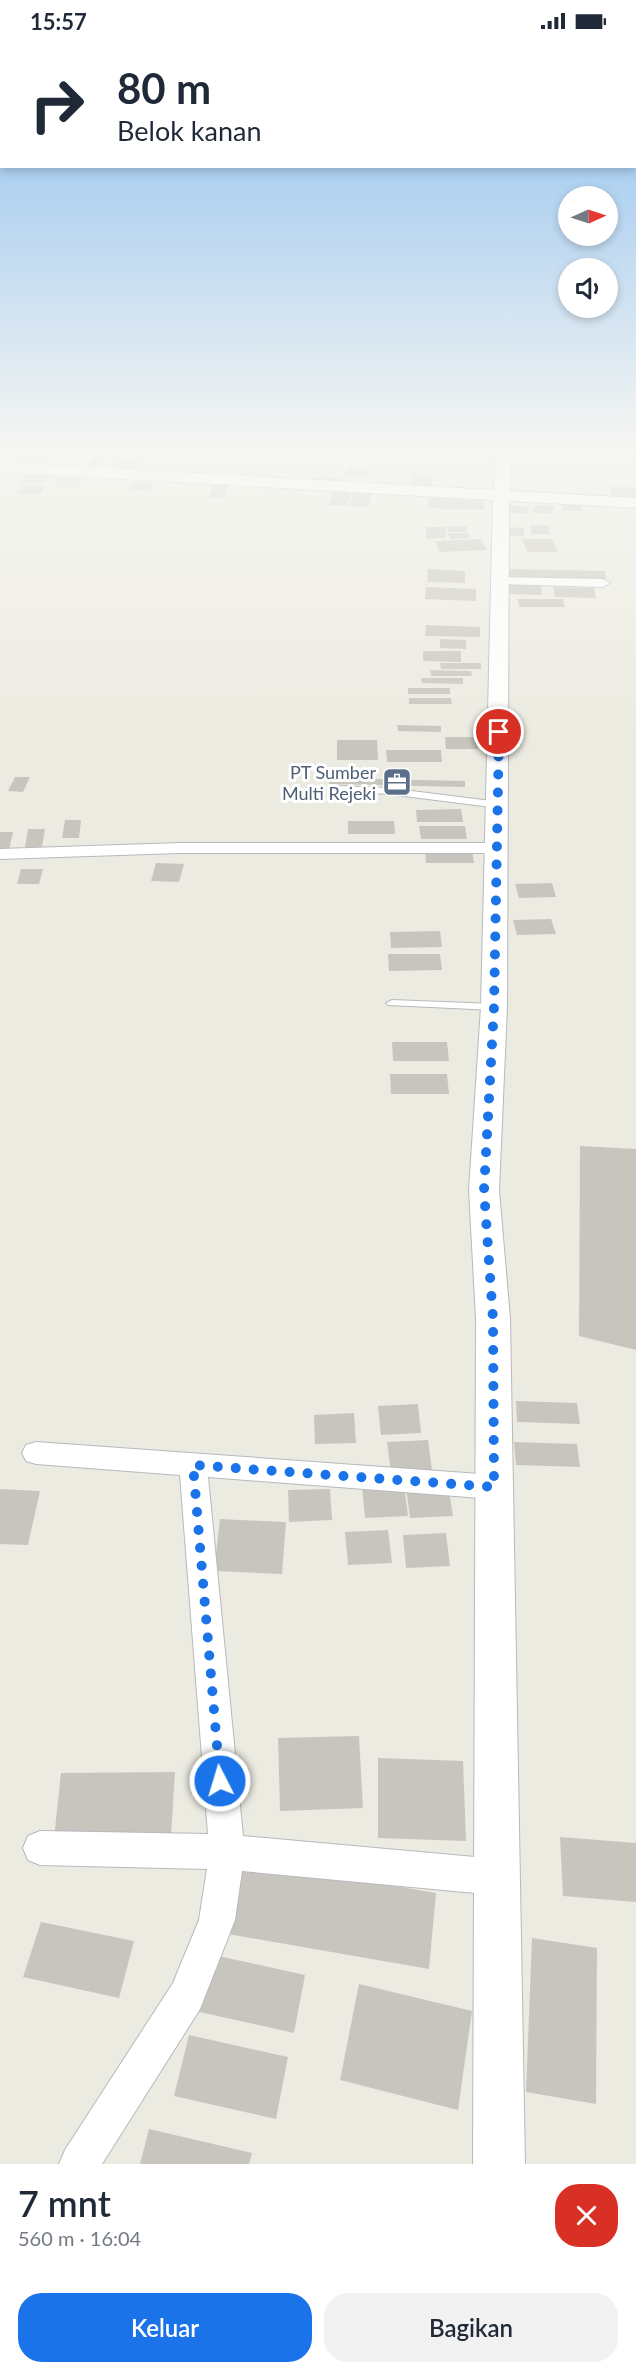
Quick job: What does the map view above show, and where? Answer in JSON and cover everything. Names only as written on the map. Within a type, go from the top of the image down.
[{"type":"street","points":[[499,2164],[493,1319],[484,1190],[494,1007],[501,544]]},
{"type":"street","points":[[501,581],[603,583]]},
{"type":"street","points":[[0,854],[180,848],[498,848]]},
{"type":"street","points":[[36,1453],[494,1487]]},
{"type":"street","points":[[79,2164],[188,1996],[217,1920],[227,1852],[193,1465]]},
{"type":"street","points":[[40,1848],[227,1852],[497,1877]]},
{"type":"lane","points":[[336,789],[388,791],[498,805]]},
{"type":"lane","points":[[392,1003],[494,1007]]},
{"type":"building","points":[[436,544],[484,544],[487,550],[440,552]]},
{"type":"building","points":[[524,544],[554,544],[558,552],[527,552]]},
{"type":"building","points":[[428,569],[465,571],[465,583],[427,582]]},
{"type":"building","points":[[508,569],[605,571],[606,579],[509,577]]},
{"type":"building","points":[[505,584],[541,585],[542,595],[506,594]]},
{"type":"building","points":[[426,587],[476,589],[476,601],[425,599]]},
{"type":"building","points":[[553,587],[594,588],[596,598],[555,597]]},
{"type":"building","points":[[518,599],[563,599],[565,607],[519,607]]},
{"type":"building","points":[[426,625],[480,627],[480,637],[425,636]]},
{"type":"building","points":[[440,639],[466,640],[466,649],[440,648]]},
{"type":"building","points":[[423,651],[461,651],[461,662],[423,661]]},
{"type":"building","points":[[440,663],[481,663],[481,669],[441,669]]},
{"type":"building","points":[[430,670],[471,671],[472,676],[431,676]]},
{"type":"building","points":[[421,678],[463,678],[463,684],[422,683]]},
{"type":"building","points":[[408,688],[450,688],[450,694],[408,694]]},
{"type":"building","points":[[409,698],[451,698],[452,704],[409,704]]},
{"type":"building","points":[[397,725],[441,726],[441,732],[398,731]]},
{"type":"building","points":[[445,737],[477,737],[478,749],[446,749]]},
{"type":"building","points":[[337,740],[377,740],[378,760],[337,760]]},
{"type":"building","points":[[386,750],[441,750],[442,762],[387,762]]},
{"type":"building","points":[[15,777],[30,777],[23,792],[8,791]]},
{"type":"building","name":"PT Sumber Multi Rejeki","points":[[329,778],[465,781],[465,787],[329,784]]},
{"type":"building","points":[[461,809],[463,822],[417,822],[416,810]]},
{"type":"building","points":[[65,820],[81,820],[79,838],[62,838]]},
{"type":"building","points":[[348,821],[394,821],[395,834],[348,834]]},
{"type":"building","points":[[419,826],[465,826],[467,839],[421,839]]},
{"type":"building","points":[[28,829],[45,829],[42,847],[25,847]]},
{"type":"building","points":[[0,832],[13,832],[9,850],[0,850]]},
{"type":"building","points":[[425,849],[472,849],[474,863],[426,863]]},
{"type":"building","points":[[156,863],[184,864],[179,882],[151,881]]},
{"type":"building","points":[[21,869],[43,869],[39,884],[17,884]]},
{"type":"building","points":[[552,883],[556,897],[519,898],[515,884]]},
{"type":"building","points":[[551,919],[556,934],[517,935],[513,920]]},
{"type":"building","points":[[440,931],[442,947],[391,948],[390,932]]},
{"type":"building","points":[[388,954],[440,954],[442,970],[389,971]]},
{"type":"building","points":[[392,1042],[447,1042],[449,1061],[393,1061]]},
{"type":"building","points":[[390,1074],[447,1074],[449,1094],[391,1094]]},
{"type":"building","points":[[580,1146],[636,1149],[636,1350],[579,1336]]},
{"type":"building","points":[[516,1401],[577,1403],[580,1424],[517,1422]]},
{"type":"building","points":[[418,1404],[421,1433],[381,1435],[378,1406]]},
{"type":"building","points":[[354,1413],[356,1443],[315,1444],[314,1415]]},
{"type":"building","points":[[428,1440],[432,1470],[391,1472],[387,1442]]},
{"type":"building","points":[[514,1442],[577,1444],[580,1467],[516,1465]]},
{"type":"building","points":[[404,1484],[408,1516],[365,1518],[362,1486]]},
{"type":"building","points":[[448,1485],[453,1516],[410,1518],[406,1487]]},
{"type":"building","points":[[0,1489],[40,1491],[28,1545],[0,1544]]},
{"type":"building","points":[[330,1489],[332,1520],[289,1522],[288,1490]]},
{"type":"building","points":[[220,1519],[286,1522],[282,1574],[214,1571]]},
{"type":"building","points":[[388,1530],[392,1563],[348,1565],[345,1532]]},
{"type":"building","points":[[446,1533],[450,1566],[406,1568],[403,1535]]},
{"type":"building","points":[[359,1736],[363,1808],[280,1811],[278,1738]]},
{"type":"building","points":[[378,1758],[463,1761],[466,1841],[378,1838]]},
{"type":"building","points":[[175,1772],[171,1836],[54,1838],[61,1773]]},
{"type":"building","points":[[560,1837],[636,1843],[636,1902],[563,1896]]},
{"type":"building","points":[[236,1859],[436,1893],[429,1969],[222,1933]]},
{"type":"building","points":[[41,1922],[134,1941],[119,1998],[23,1977]]},
{"type":"building","points":[[532,1938],[597,1948],[596,2104],[526,2092]]},
{"type":"building","points":[[209,1954],[305,1975],[294,2033],[195,2011]]},
{"type":"building","points":[[359,1984],[472,2011],[458,2110],[340,2080]]},
{"type":"building","points":[[189,2035],[288,2057],[276,2119],[174,2096]]},
{"type":"building","points":[[149,2129],[252,2153],[249,2164],[140,2164]]},
{"type":"place","name":"PT Sumber Multi Rejeki","points":[[397,782]]},
{"type":"route","points":[[220,1781],[193,1465],[494,1487],[493,1319],[484,1190],[494,1007],[499,732]]}]
